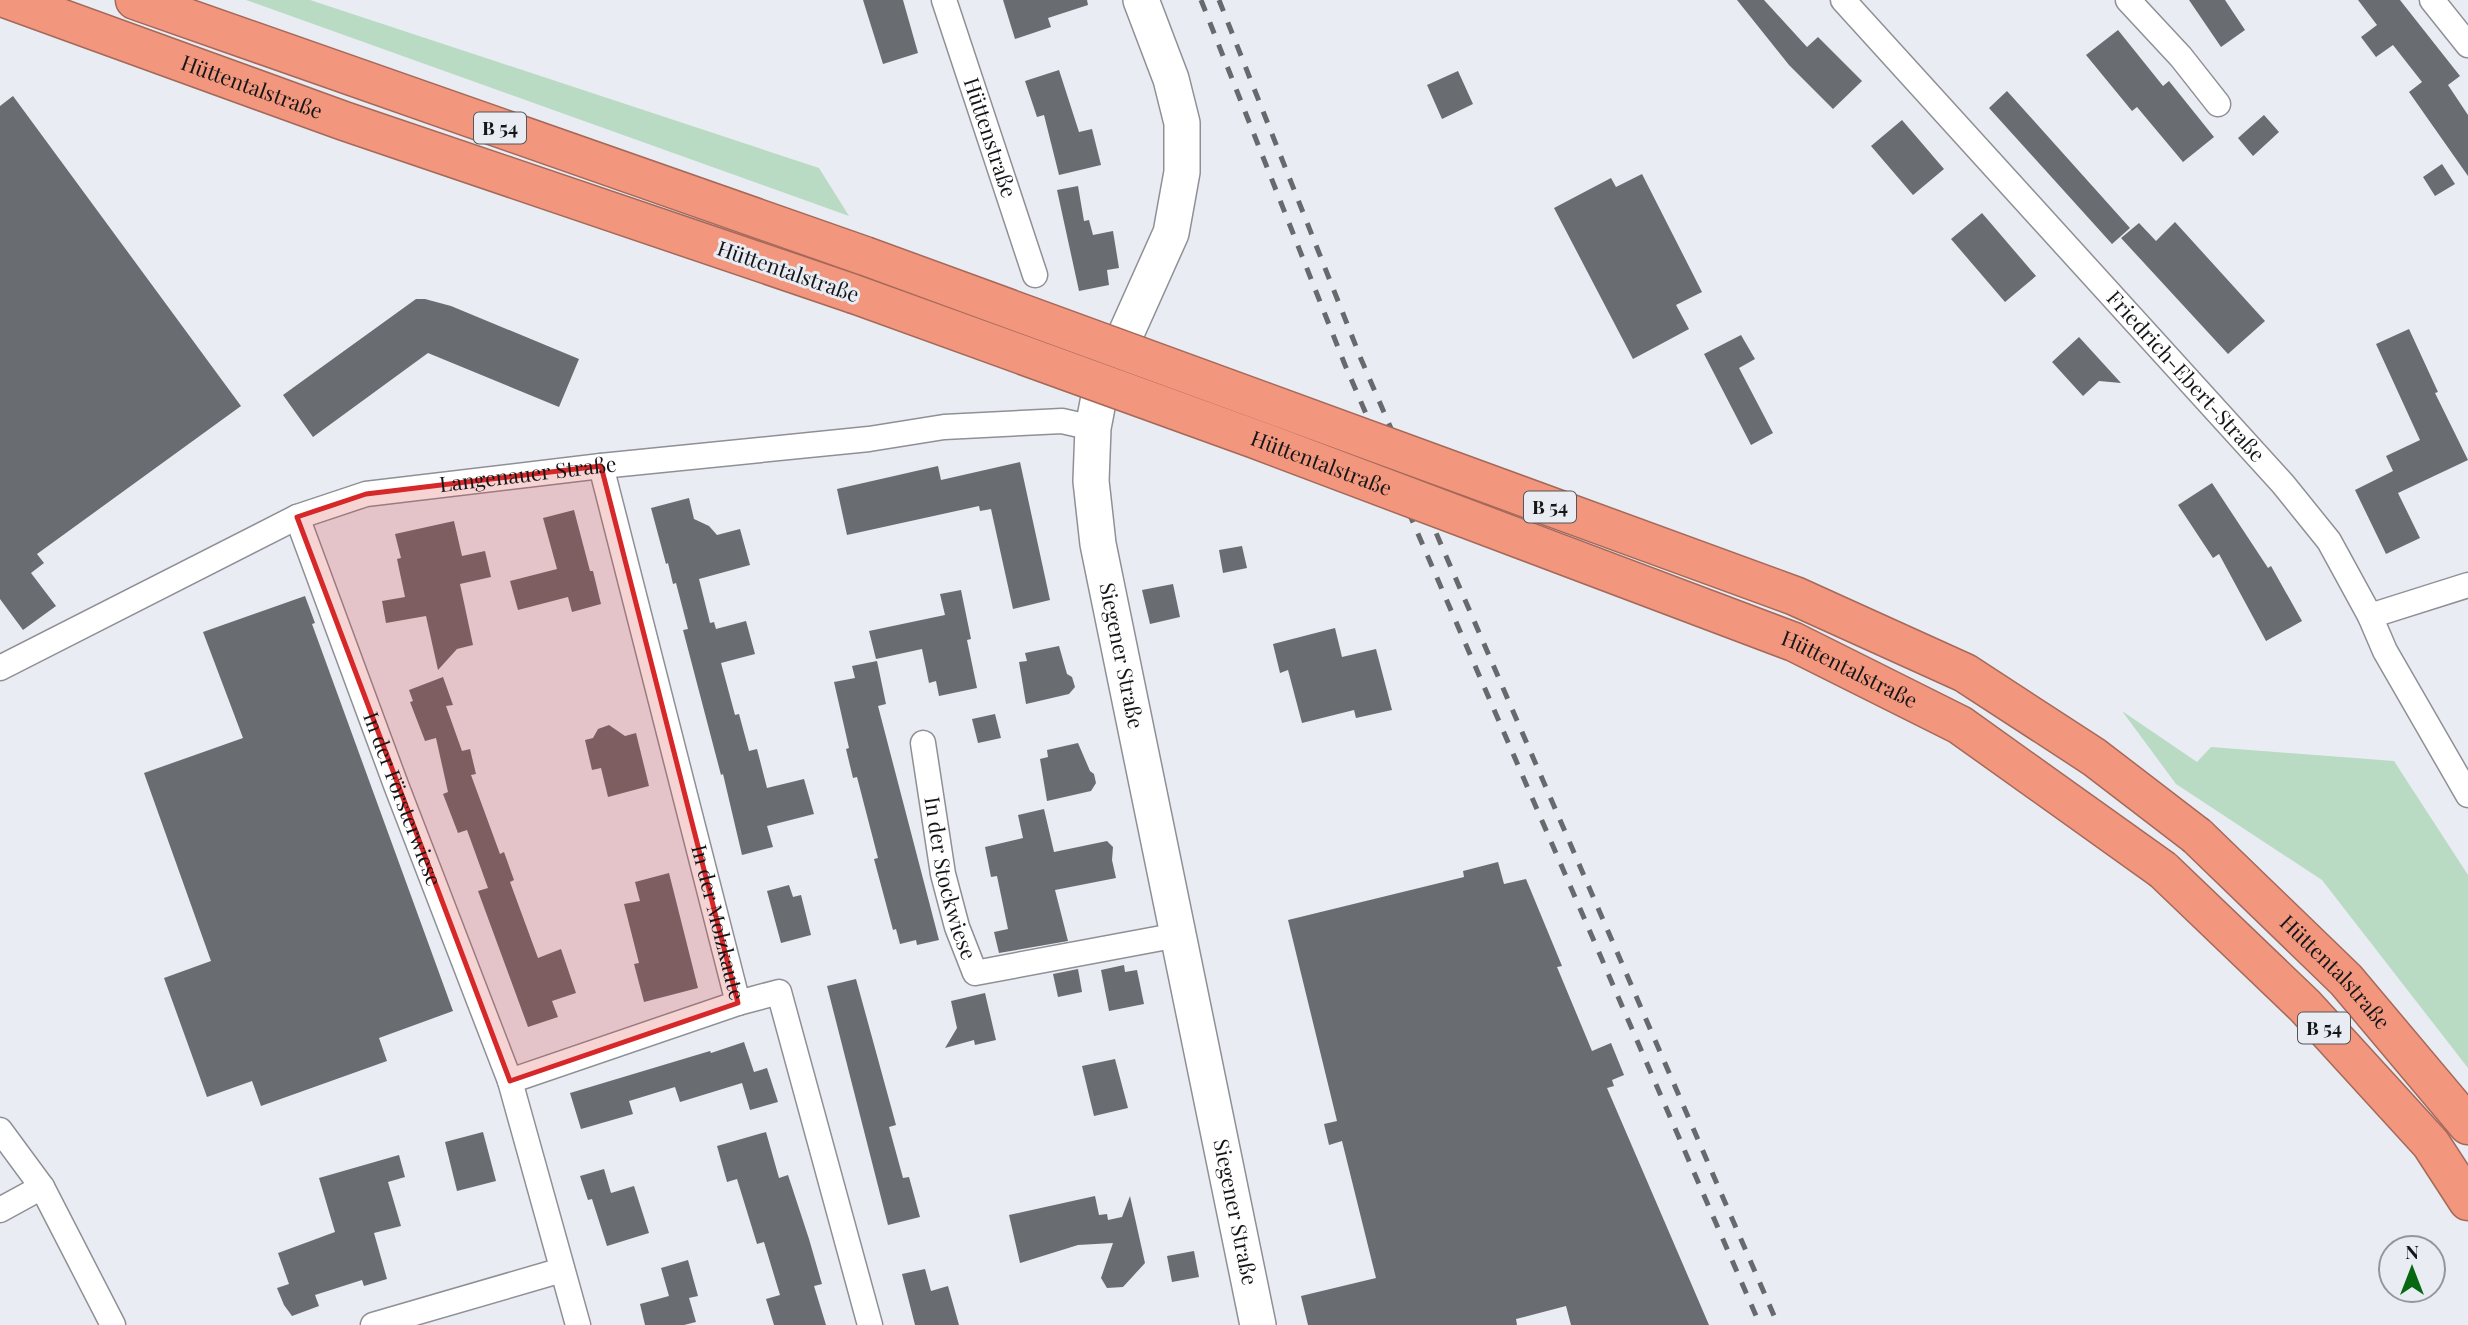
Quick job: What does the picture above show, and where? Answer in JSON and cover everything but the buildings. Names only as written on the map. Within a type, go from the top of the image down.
[{"type":"highway","name":"Hüttentalstraße","points":[[10,0],[344,121],[854,294],[1255,439],[1794,642],[1960,725],[2163,870],[2314,1016],[2431,1144],[2468,1201]]},
{"type":"highway","name":"Hüttentalstraße","points":[[135,0],[864,256],[1795,596],[1965,673],[2094,757],[2197,836],[2346,980],[2468,1125]]},
{"type":"main road","name":"Siegener Straße","points":[[1141,0],[1171,79],[1182,123],[1182,172],[1171,233],[1098,402],[1093,428],[1091,481],[1098,544],[1258,1325]]},
{"type":"street","name":"Hüttenstraße","points":[[944,0],[1035,275]]},
{"type":"street","name":"Friedrich-Ebert-Straße","points":[[1843,0],[2283,484],[2329,541],[2370,616],[2385,652],[2468,795]]},
{"type":"street","points":[[2128,0],[2181,57],[2218,104]]},
{"type":"street","points":[[2432,0],[2468,46]]},
{"type":"street","name":"Langenauer Straße","points":[[0,668],[297,517],[366,494],[601,466],[869,439],[944,427],[1062,421],[1093,428]]},
{"type":"street","name":"In der Molzkaute","points":[[601,466],[738,1003],[779,992],[870,1325]]},
{"type":"street","name":"In der Försterwiese","points":[[297,517],[510,1082],[578,1325]]},
{"type":"street","points":[[2370,616],[2468,585]]},
{"type":"street","name":"In der Stockwiese","points":[[922,743],[943,874],[957,927],[975,972],[1178,935]]},
{"type":"street","points":[[510,1082],[738,1003]]},
{"type":"street","points":[[0,1130],[42,1187],[113,1325]]},
{"type":"street","points":[[0,1210],[42,1187]]},
{"type":"street","points":[[373,1325],[562,1270]]},
{"type":"highlighted area","points":[[601,466],[738,1003],[510,1081],[297,517],[366,494]]},
{"type":"green space","points":[[246,0],[310,0],[819,168],[849,216]]},
{"type":"green space","points":[[2122,711],[2197,762],[2211,747],[2394,761],[2468,875],[2468,1068],[2322,880],[2176,784]]},
{"type":"railway","points":[[1201,0],[1345,365],[1760,1325]]},
{"type":"railway","points":[[1219,0],[1361,359],[1778,1325]]}]
